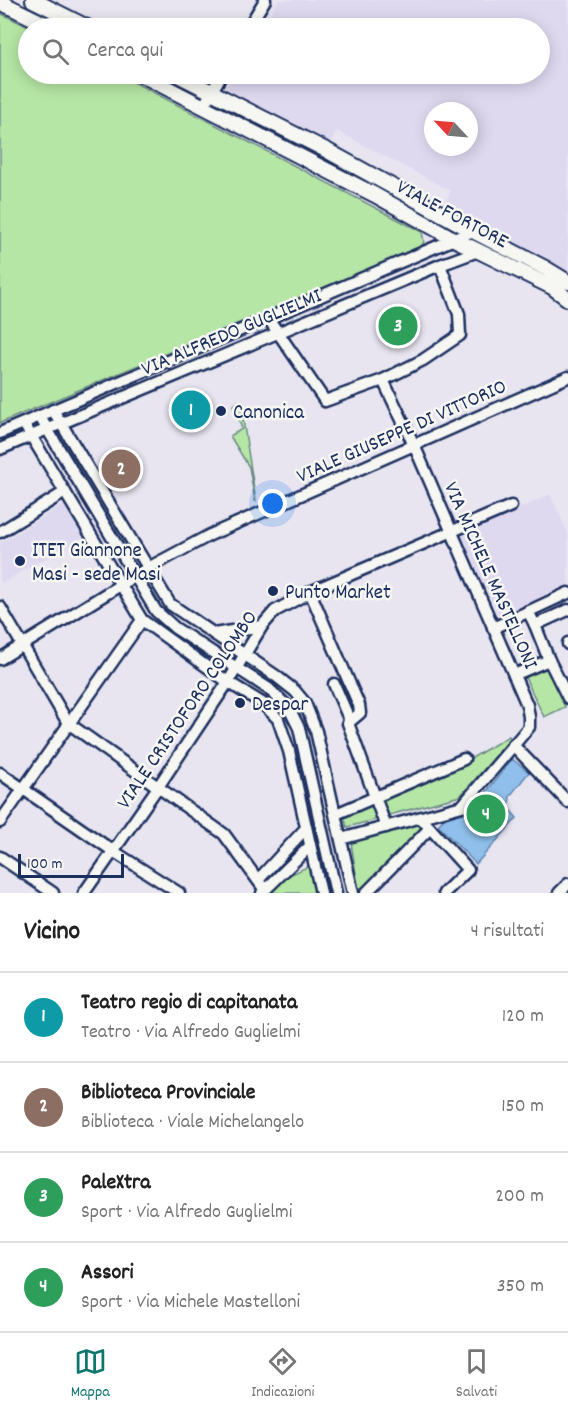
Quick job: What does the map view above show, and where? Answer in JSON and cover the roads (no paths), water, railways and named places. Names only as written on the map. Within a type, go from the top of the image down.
[{"type":"main road","points":[[33,0],[68,18]]},
{"type":"main road","points":[[0,2],[32,18]]},
{"type":"main road","name":"VIALE FORTORE","points":[[159,84],[318,165],[452,238],[552,287],[568,299]]},
{"type":"main road","name":"VIALE FORTORE","points":[[195,84],[326,150],[568,282]]},
{"type":"main road","points":[[318,165],[326,150]]},
{"type":"street","points":[[254,18],[265,0]]},
{"type":"street","points":[[203,107],[216,84]]},
{"type":"street","name":"VIA ALFREDO GUGLIELMI","points":[[0,433],[452,238],[473,231]]},
{"type":"street","name":"VIA ALFREDO GUGLIELMI","points":[[0,449],[478,251]]},
{"type":"street","points":[[268,318],[325,400],[383,380],[423,360],[460,335],[459,314],[440,265]]},
{"type":"street","name":"VIALE GIUSEPPE DI VITTORIO","points":[[0,659],[148,568],[210,535],[568,377]]},
{"type":"street","name":"VIA MICHELE MASTELLONI","points":[[341,839],[462,806],[528,727],[529,717],[527,705],[414,445],[383,380]]},
{"type":"street","points":[[53,410],[170,604],[295,691],[305,703],[316,731],[353,893]]},
{"type":"street","points":[[40,417],[156,611],[165,620],[269,689],[289,708],[300,732],[336,893]]},
{"type":"street","points":[[24,423],[142,620],[228,682],[262,703],[278,719],[290,751],[321,893]]},
{"type":"street","points":[[0,532],[66,492]]},
{"type":"street","name":"VIALE CRISTOFORO COLOMBO","points":[[84,893],[228,682],[262,626],[275,611],[310,592],[511,506]]},
{"type":"street","points":[[310,592],[359,705],[360,713],[348,723],[386,827]]},
{"type":"street","points":[[493,628],[568,593]]},
{"type":"street","points":[[0,607],[68,723],[224,834],[258,880],[264,892],[310,846]]},
{"type":"street","points":[[535,625],[568,610]]},
{"type":"street","points":[[528,611],[568,698]]},
{"type":"street","points":[[0,822],[142,620]]},
{"type":"street","points":[[214,634],[262,626]]},
{"type":"street","points":[[514,675],[549,660]]},
{"type":"street","points":[[334,684],[351,721]]},
{"type":"street","points":[[300,732],[316,731]]},
{"type":"street","points":[[513,745],[566,796]]},
{"type":"street","points":[[336,814],[375,795],[464,759]]},
{"type":"street","points":[[0,773],[113,851],[179,893]]},
{"type":"street","points":[[421,818],[468,870],[444,893]]},
{"type":"street","points":[[258,880],[306,828]]},
{"type":"street","points":[[366,893],[430,828]]},
{"type":"street","points":[[0,857],[52,893]]},
{"type":"street","points":[[559,893],[568,884]]},
{"type":"water","points":[[512,759],[529,772],[510,796],[509,809],[517,818],[476,864],[438,825],[444,819],[473,809]]},
{"type":"place","name":"PaleXtra","points":[[398,326]]},
{"type":"place","name":"Teatro regio di capitanata","points":[[191,410]]},
{"type":"place","name":"Canonica","points":[[221,411]]},
{"type":"place","name":"Biblioteca Provinciale","points":[[121,469]]},
{"type":"place","name":"ITET Giannone Masi - sede Masi","points":[[20,561]]},
{"type":"place","name":"Punto Market","points":[[273,591]]},
{"type":"place","name":"Despar","points":[[240,703]]},
{"type":"place","name":"Assori","points":[[486,814]]}]
